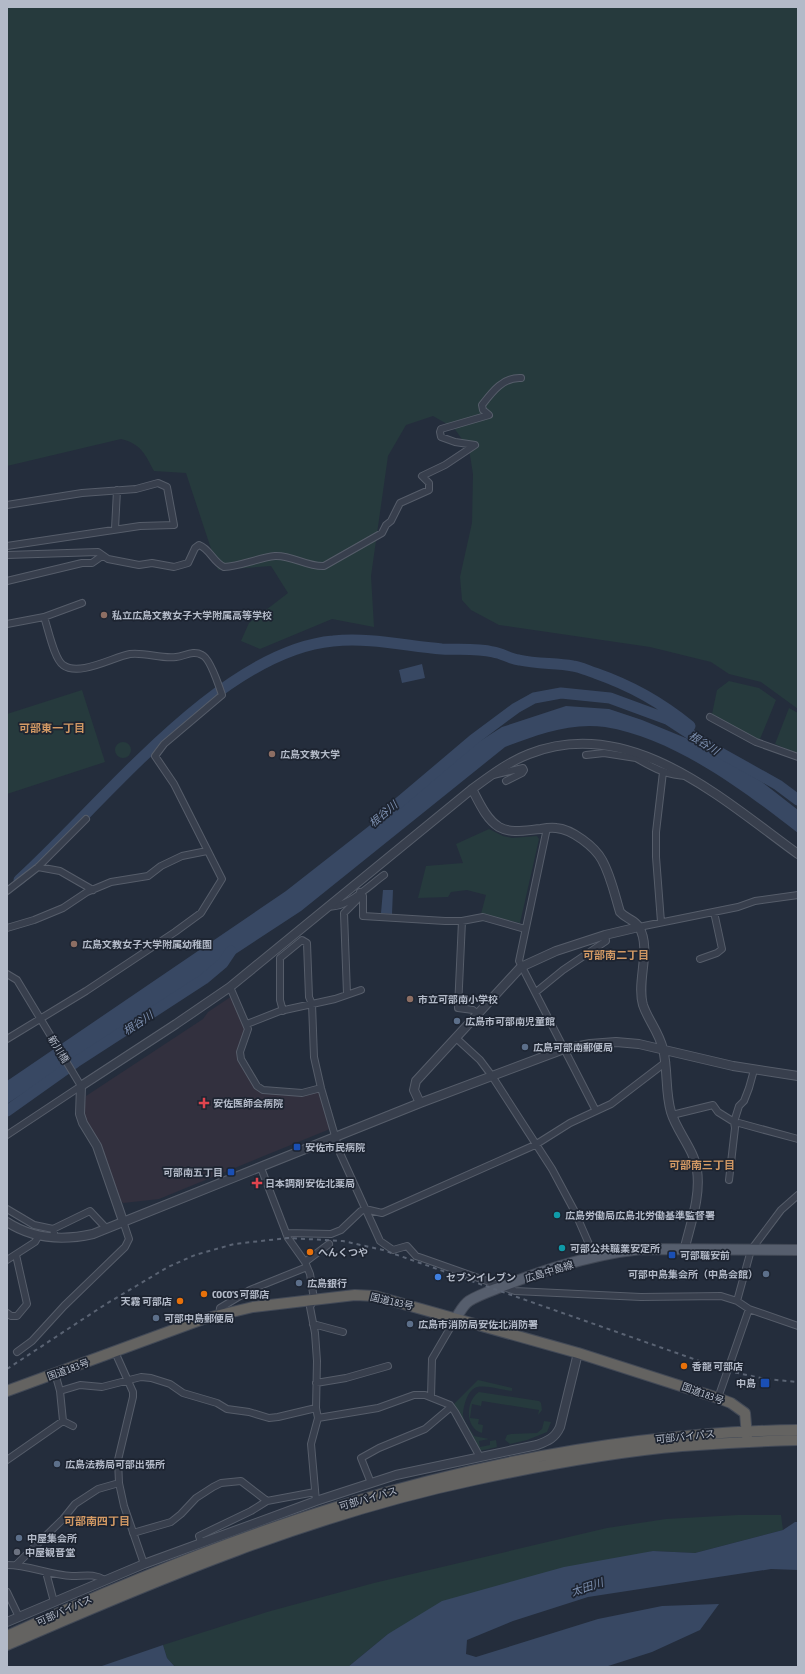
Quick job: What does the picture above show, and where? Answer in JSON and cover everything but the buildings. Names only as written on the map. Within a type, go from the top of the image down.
[{"type":"highway","name":"国道183号","points":[[7,1392],[55,1373],[219,1315],[248,1308],[314,1299],[355,1295],[375,1296],[578,1353],[718,1398],[731,1404],[745,1414],[748,1431],[747,1442]]},
{"type":"highway","name":"可部バイパス","points":[[7,1636],[96,1596],[246,1538],[317,1513],[384,1493],[544,1456],[648,1440],[748,1431],[798,1430]]},
{"type":"highway","name":"可部バイパス","points":[[7,1645],[99,1605],[198,1566],[305,1527],[394,1500],[473,1480],[575,1460],[681,1446],[798,1440]]},
{"type":"main road","name":"広島中島線","points":[[456,1318],[470,1301],[502,1286],[559,1266],[595,1258],[641,1249],[684,1251],[798,1250]]},
{"type":"street","points":[[7,555],[98,552],[108,559],[131,564],[139,565],[152,563],[174,567],[188,563],[195,548],[199,545],[205,547],[220,566],[224,567],[276,556],[286,557],[316,567],[331,564],[382,533],[386,525],[391,521],[400,503],[429,490],[429,483],[422,476],[445,465],[475,446],[455,442],[441,437],[440,432],[442,429],[489,415],[483,410],[482,405],[488,398],[503,383],[513,378],[521,378]]},
{"type":"street","points":[[7,505],[82,493],[136,489],[158,483],[167,487],[174,525],[115,529],[7,546]]},
{"type":"street","points":[[115,529],[117,490]]},
{"type":"street","points":[[7,582],[82,563],[92,562],[102,556]]},
{"type":"street","points":[[7,624],[44,617],[82,603]]},
{"type":"street","points":[[7,1039],[42,1019],[123,967],[201,913],[222,879],[170,778],[155,756],[164,744],[221,691],[208,660],[203,655],[193,652],[175,658],[131,654],[96,665],[72,668],[63,665],[57,657],[44,617]]},
{"type":"street","points":[[710,717],[756,742],[798,757]]},
{"type":"street","points":[[7,1135],[230,987],[490,776],[511,762],[545,748],[585,743],[600,744],[657,760],[687,776],[712,792],[798,854]]},
{"type":"street","points":[[586,755],[604,752],[636,755],[663,772],[677,776],[687,776]]},
{"type":"street","points":[[490,776],[523,768],[524,770],[522,773],[506,781]]},
{"type":"street","points":[[661,922],[656,838],[663,772]]},
{"type":"street","points":[[472,790],[493,823],[500,827],[518,831],[547,828],[567,830],[592,848],[602,859],[607,870],[620,912],[623,916],[633,920],[639,927],[644,956],[640,985],[643,1005],[658,1031],[663,1048],[672,1115],[697,1168],[698,1181],[696,1202],[684,1251]]},
{"type":"street","points":[[7,891],[19,884],[38,867],[86,819]]},
{"type":"street","points":[[547,828],[531,910],[525,929],[519,961],[596,1111]]},
{"type":"street","points":[[7,928],[56,911],[93,890],[111,882],[148,876],[161,866],[182,856],[207,851]]},
{"type":"street","points":[[38,867],[60,871],[93,890]]},
{"type":"street","points":[[330,906],[336,908],[345,904],[384,874]]},
{"type":"street","points":[[360,892],[363,896],[363,916],[462,921],[483,917],[525,929]]},
{"type":"street","points":[[347,994],[344,913],[359,898],[360,892]]},
{"type":"street","points":[[420,1103],[414,1090],[416,1081],[521,967],[556,951],[605,935],[755,902],[798,895]]},
{"type":"street","points":[[700,959],[717,953],[722,949],[714,912]]},
{"type":"street","points":[[462,921],[458,1008],[473,1010],[478,1014]]},
{"type":"street","points":[[536,992],[563,970],[606,941],[605,935]]},
{"type":"street","points":[[283,1011],[280,1000],[280,958],[302,940],[307,943],[309,997],[312,1004],[314,1057],[321,1088],[340,1153],[376,1234],[389,1249],[393,1250],[407,1246],[416,1256],[515,1291],[641,1297],[721,1296],[737,1301],[749,1309],[798,1326]]},
{"type":"street","name":"新川橋","points":[[7,974],[17,980],[42,1019],[81,1086]]},
{"type":"street","points":[[230,987],[248,1029],[240,1052],[241,1059],[257,1086],[263,1090],[302,1093],[321,1088]]},
{"type":"street","points":[[247,1024],[283,1011],[361,990]]},
{"type":"street","points":[[456,1038],[480,1060],[492,1076],[535,1145],[552,1169],[575,1212],[595,1258]]},
{"type":"street","points":[[7,1222],[38,1236],[56,1238],[80,1237],[261,1168],[335,1136],[564,1048],[616,1042],[640,1044],[663,1048],[754,1070],[798,1076]]},
{"type":"street","points":[[286,1233],[331,1234],[341,1230],[365,1209],[382,1213],[535,1145],[570,1123],[611,1104],[666,1062]]},
{"type":"street","points":[[729,1180],[735,1123],[739,1106],[744,1101],[754,1070]]},
{"type":"street","points":[[7,1130],[62,1094],[81,1086]]},
{"type":"street","points":[[17,1352],[32,1341],[64,1306],[125,1246],[129,1239],[97,1146],[83,1123],[80,1114],[81,1086]]},
{"type":"street","points":[[672,1115],[713,1105],[722,1115],[735,1123],[798,1139]]},
{"type":"street","points":[[261,1168],[286,1233],[306,1264],[310,1274],[314,1299],[310,1307],[317,1361],[316,1408],[318,1418],[311,1444],[315,1496]]},
{"type":"street","points":[[737,1301],[751,1250],[781,1210],[798,1195]]},
{"type":"street","points":[[7,1209],[34,1225],[53,1229],[90,1211],[106,1228]]},
{"type":"street","points":[[53,1229],[56,1238]]},
{"type":"street","points":[[7,1260],[35,1242],[38,1236]]},
{"type":"street","points":[[219,1315],[220,1308],[250,1290],[306,1264],[329,1244]]},
{"type":"street","points":[[7,1313],[11,1316],[17,1316],[27,1304],[16,1255]]},
{"type":"street","points":[[718,1398],[749,1309]]},
{"type":"street","points":[[431,1397],[432,1359],[456,1318]]},
{"type":"street","points":[[313,1324],[343,1332]]},
{"type":"street","points":[[115,1352],[133,1397],[118,1460],[119,1483],[124,1506],[144,1564]]},
{"type":"street","points":[[222,1530],[315,1496],[371,1483],[396,1475],[537,1445],[554,1438],[560,1427],[578,1353]]},
{"type":"street","points":[[316,1383],[346,1378],[388,1366]]},
{"type":"street","points":[[55,1373],[60,1391],[64,1421]]},
{"type":"street","points":[[60,1391],[80,1385],[102,1387],[127,1379],[141,1377],[151,1378],[170,1384],[182,1393],[217,1403],[227,1409],[249,1412],[269,1418],[316,1408]]},
{"type":"street","points":[[318,1418],[378,1408],[414,1395],[425,1395],[451,1407],[480,1457]]},
{"type":"street","points":[[371,1483],[362,1458],[379,1448],[425,1429],[451,1407]]},
{"type":"street","points":[[64,1421],[73,1426]]},
{"type":"street","points":[[7,1460],[64,1421]]},
{"type":"street","points":[[133,1532],[171,1522],[196,1498],[221,1483],[241,1481],[267,1501]]},
{"type":"street","points":[[16,1565],[63,1519],[75,1504],[98,1489],[119,1483]]},
{"type":"street","points":[[7,1622],[105,1580],[201,1542],[267,1501],[315,1496]]},
{"type":"street","points":[[7,1565],[16,1565],[72,1576],[97,1575],[105,1580]]},
{"type":"street","points":[[46,1572],[54,1602]]},
{"type":"street","points":[[7,1592],[18,1617]]},
{"type":"shaded area","name":"安佐医師会病院","points":[[232,996],[245,1029],[238,1052],[238,1060],[255,1089],[261,1092],[320,1093],[330,1129],[159,1199],[123,1203],[119,1198],[86,1121],[84,1110],[86,1096],[203,1019],[208,1012]]},
{"type":"green space","points":[[7,7],[798,7],[798,709],[761,682],[729,674],[711,662],[650,647],[499,625],[471,610],[462,600],[460,577],[472,523],[473,474],[469,449],[454,428],[433,416],[406,425],[388,456],[371,576],[374,627],[332,619],[260,649],[241,641],[249,623],[288,593],[271,566],[218,570],[186,473],[154,471],[142,450],[128,441],[121,439],[7,466]]},
{"type":"green space","points":[[729,681],[759,688],[776,700],[760,739],[757,739],[712,714],[717,690]]},
{"type":"green space","points":[[82,690],[105,762],[7,794],[7,714]]},
{"type":"green space","points":[[789,708],[798,713],[798,754],[775,744]]},
{"type":"green space","points":[[123,742],[130,747],[131,750],[126,757],[123,758],[116,753],[115,750],[120,743]]},
{"type":"green space","points":[[489,829],[503,836],[512,838],[537,836],[539,839],[520,923],[481,914],[486,895],[467,890],[451,892],[448,897],[418,898],[426,866],[463,863],[456,844]]},
{"type":"green space","points":[[478,1380],[512,1388],[512,1391],[490,1387],[477,1387],[468,1395],[463,1412],[465,1421],[474,1436],[489,1439],[479,1441],[480,1447],[490,1445],[490,1441],[496,1440],[497,1447],[479,1451],[453,1405]]},
{"type":"green space","points":[[479,1392],[539,1401],[541,1403],[542,1410],[538,1415],[539,1410],[482,1401],[481,1406],[472,1404],[470,1418],[479,1419],[478,1424],[483,1425],[482,1433],[472,1426],[470,1421],[469,1414],[471,1402],[474,1396]]},
{"type":"green space","points":[[544,1421],[551,1422],[547,1432],[527,1440],[510,1444],[505,1440],[507,1435],[511,1434],[537,1433],[542,1429]]},
{"type":"green space","points":[[738,1515],[781,1515],[783,1530],[695,1553],[653,1551],[388,1634],[348,1667],[175,1667],[167,1658],[163,1645],[267,1612],[374,1583],[607,1528],[666,1519]]},
{"type":"water","points":[[422,664],[425,678],[402,683],[399,670]]},
{"type":"water","points":[[566,706],[609,709],[642,720],[693,741],[762,782],[798,810],[798,833],[755,800],[707,768],[657,742],[631,733],[605,727],[592,726],[567,728],[529,738],[505,747],[301,911],[7,1104],[7,1081],[286,891],[466,750],[502,727]]},
{"type":"water","points":[[383,890],[393,890],[392,914],[381,913]]},
{"type":"water","name":"太田川","points":[[795,1522],[798,1522],[798,1570],[771,1569],[588,1597],[513,1621],[467,1640],[466,1654],[476,1657],[598,1619],[662,1606],[719,1604],[700,1630],[652,1652],[605,1667],[348,1667],[388,1634],[442,1601],[564,1567],[653,1551],[695,1553],[783,1530]]},
{"type":"water","points":[[163,1645],[167,1658],[175,1667],[99,1667]]},
{"type":"waterway","points":[[19,880],[124,775],[164,737],[205,702],[248,672],[290,651],[333,641],[360,640],[442,649],[481,650],[526,661],[582,668],[621,683],[645,695],[668,709],[690,726]]},
{"type":"waterway","name":"根谷川","points":[[382,817],[473,740],[516,708],[534,698],[561,693],[610,698],[667,719],[710,747],[778,785],[798,800]]},
{"type":"waterway","name":"根谷川","points":[[7,1111],[76,1062],[204,979],[223,963],[231,951]]},
{"type":"railway","points":[[7,1369],[106,1304],[168,1267],[195,1255],[234,1244],[288,1238],[343,1241],[383,1250],[728,1371],[766,1379],[798,1382]]},
{"type":"place","name":"私立広島文教女子大学附属高等学校","points":[[104,615]]},
{"type":"place","name":"広島文教大学","points":[[272,754]]},
{"type":"place","name":"広島文教女子大学附属幼稚園","points":[[74,944]]},
{"type":"place","name":"市立可部南小学校","points":[[410,999]]},
{"type":"place","name":"広島市可部南児童館","points":[[457,1021]]},
{"type":"place","name":"広島可部南郵便局","points":[[525,1047]]},
{"type":"place","name":"安佐医師会病院","points":[[204,1103]]},
{"type":"place","name":"安佐市民病院","points":[[297,1147]]},
{"type":"place","name":"可部南五丁目","points":[[231,1172]]},
{"type":"place","name":"日本調剤安佐北薬局","points":[[257,1183]]},
{"type":"place","name":"広島労働局広島北労働基準監督署","points":[[557,1215]]},
{"type":"place","name":"可部公共職業安定所","points":[[562,1248]]},
{"type":"place","name":"へんくつや","points":[[310,1252]]},
{"type":"place","name":"可部職安前","points":[[672,1255]]},
{"type":"place","name":"可部中島集会所（中島会館）","points":[[766,1274]]},
{"type":"place","name":"セブンイレブン","points":[[438,1277]]},
{"type":"place","name":"広島銀行","points":[[299,1283]]},
{"type":"place","name":"COCO'S 可部店","points":[[204,1294]]},
{"type":"place","name":"天霧 可部店","points":[[180,1301]]},
{"type":"place","name":"可部中島郵便局","points":[[156,1318]]},
{"type":"place","name":"広島市消防局安佐北消防署","points":[[410,1324]]},
{"type":"place","name":"香龍 可部店","points":[[684,1366]]},
{"type":"place","name":"中島","points":[[765,1383]]},
{"type":"place","name":"広島法務局可部出張所","points":[[57,1464]]},
{"type":"place","name":"中屋集会所","points":[[19,1538]]},
{"type":"place","name":"中屋観音堂","points":[[17,1552]]},
{"type":"district","name":"可部東一丁目","points":[[52,728]]},
{"type":"district","name":"可部南二丁目","points":[[616,955]]},
{"type":"district","name":"可部南三丁目","points":[[702,1165]]},
{"type":"district","name":"可部南四丁目","points":[[97,1521]]}]
